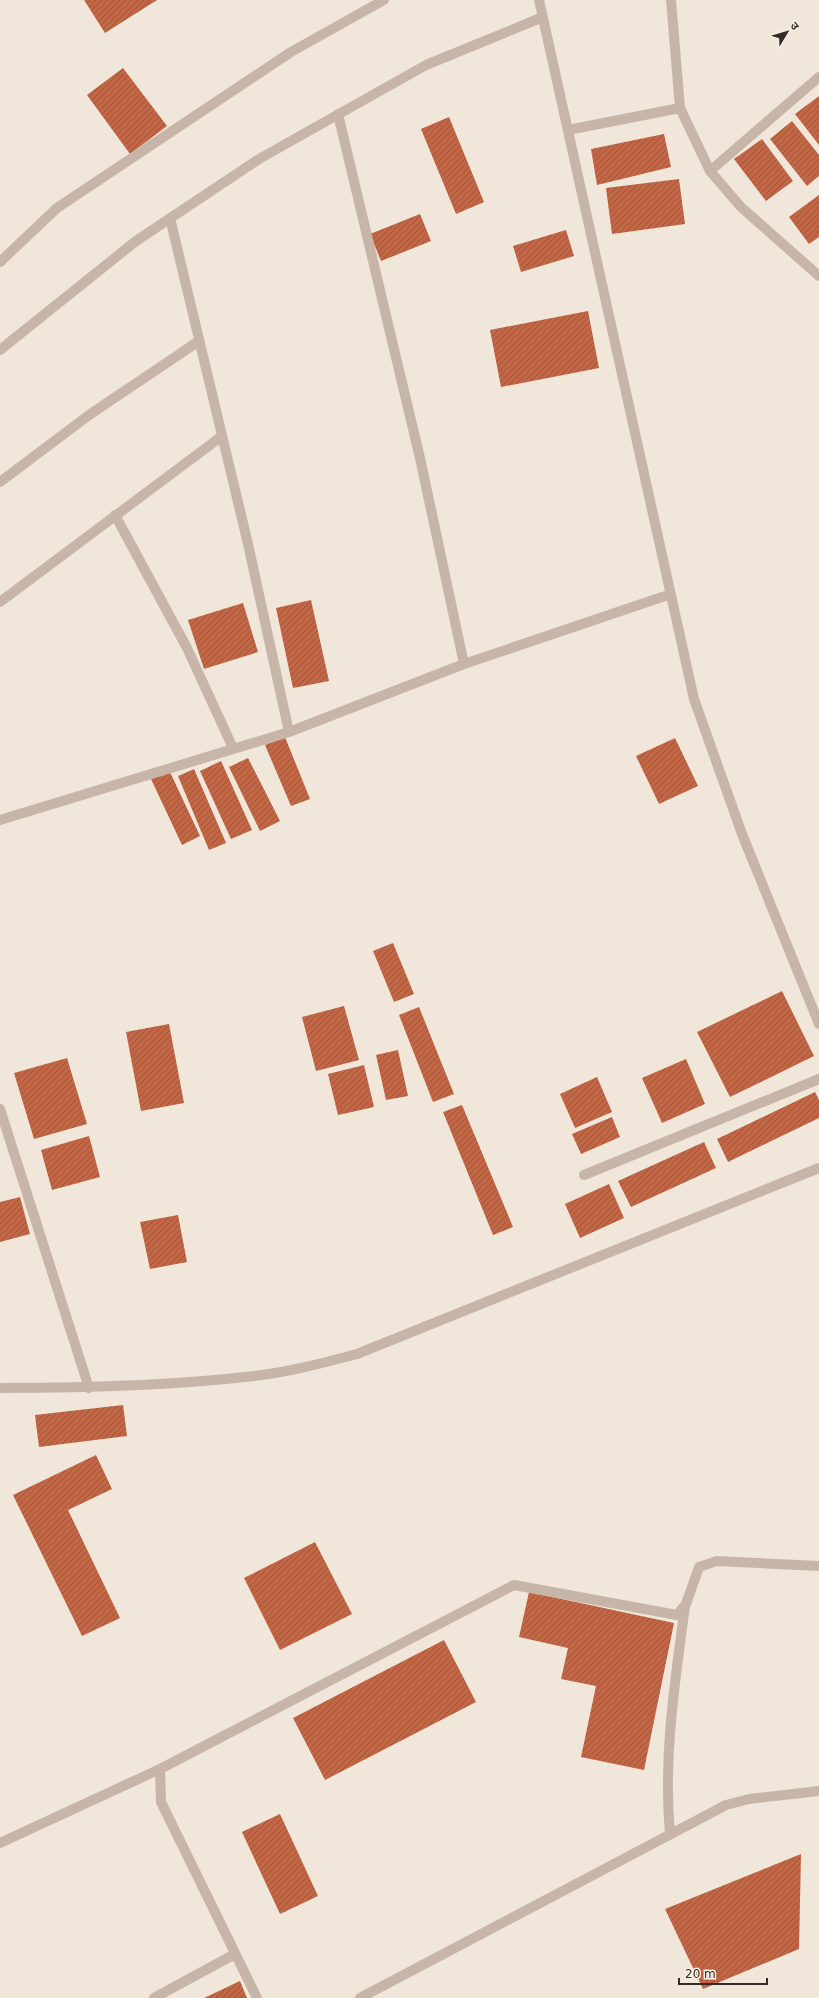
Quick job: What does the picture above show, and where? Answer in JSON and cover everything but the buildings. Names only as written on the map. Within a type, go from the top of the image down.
[{"type":"street","points":[[0,262],[57,208],[291,52],[384,0]]},
{"type":"street","points":[[539,0],[694,699],[742,834],[819,1024]]},
{"type":"street","points":[[671,0],[680,108],[710,171],[740,207],[819,276]]},
{"type":"street","points":[[0,350],[136,241],[259,159],[426,65],[543,17]]},
{"type":"street","points":[[710,171],[819,77]]},
{"type":"street","points":[[568,130],[680,108]]},
{"type":"street","points":[[338,114],[420,458],[464,664]]},
{"type":"street","points":[[170,218],[248,544],[289,732]]},
{"type":"street","points":[[0,482],[89,415],[199,341]]},
{"type":"street","points":[[0,602],[222,436]]},
{"type":"street","points":[[115,515],[187,648],[233,748]]},
{"type":"street","points":[[0,820],[289,732],[464,664],[671,594]]},
{"type":"street","points":[[584,1175],[819,1080]]},
{"type":"street","points":[[0,1109],[89,1388]]},
{"type":"street","points":[[0,1388],[89,1388],[254,1376],[310,1367],[358,1354],[819,1168]]},
{"type":"street","points":[[670,1834],[669,1723],[686,1604],[699,1567],[717,1561],[819,1566]]},
{"type":"street","points":[[0,1843],[160,1769],[514,1585],[677,1615],[686,1604]]},
{"type":"street","points":[[160,1769],[161,1802],[257,1998]]},
{"type":"street","points":[[360,1998],[726,1805],[749,1799],[819,1791]]},
{"type":"street","points":[[154,1998],[235,1954]]}]
